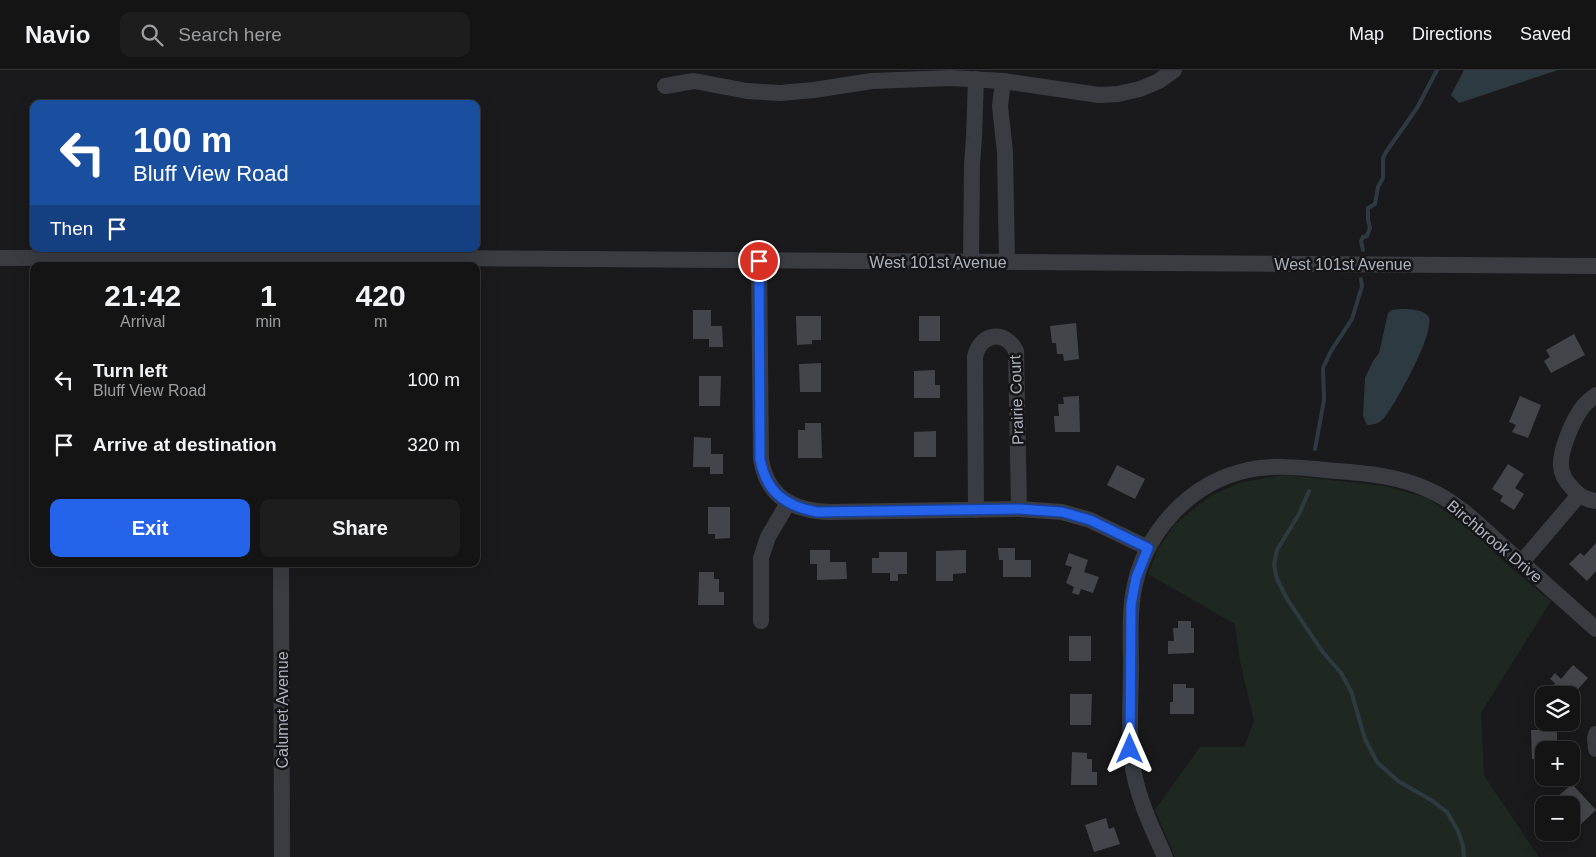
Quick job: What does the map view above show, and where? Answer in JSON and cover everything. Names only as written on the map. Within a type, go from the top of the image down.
[{"type":"street","points":[[665,86],[694,81],[747,92],[780,93],[906,78],[976,79],[1034,85],[1090,95],[1118,94],[1149,85],[1174,70]]},
{"type":"street","points":[[971,262],[972,164],[976,79]]},
{"type":"street","points":[[1003,81],[1000,106],[1005,152],[1007,262]]},
{"type":"street","name":"West 101st Avenue","points":[[0,258],[280,262],[759,261],[1596,266]]},
{"type":"street","points":[[759,261],[760,459],[768,483],[778,496],[788,503],[806,510],[830,512],[1019,509],[1062,512],[1078,516],[1116,531],[1148,548]]},
{"type":"street","name":"Prairie Court","points":[[976,510],[976,357],[980,344],[990,337],[996,336],[1003,338],[1013,345],[1017,357],[1019,509]]},
{"type":"street","points":[[1596,395],[1579,412],[1562,452],[1561,466],[1562,475],[1571,487],[1583,498],[1596,501]]},
{"type":"street","name":"Birchbrook Drive","points":[[1165,857],[1140,799],[1130,749],[1131,605],[1136,578],[1156,534],[1172,513],[1186,500],[1206,487],[1248,470],[1293,467],[1381,475],[1397,478],[1428,489],[1467,514],[1596,628]]},
{"type":"street","points":[[1521,563],[1579,495]]},
{"type":"street","points":[[760,621],[761,558],[768,537],[788,503]]},
{"type":"street","name":"Calumet Avenue","points":[[281,567],[282,857]]},
{"type":"street","points":[[1596,734],[1596,749]]},
{"type":"shaded area","points":[[1464,70],[1558,70],[1459,103],[1451,95]]},
{"type":"shaded area","points":[[1399,309],[1415,310],[1426,314],[1429,323],[1427,335],[1414,367],[1389,411],[1381,421],[1367,425],[1363,416],[1365,378],[1379,353],[1388,313]]},
{"type":"shaded area","points":[[1282,475],[1385,486],[1427,498],[1466,525],[1511,568],[1551,601],[1481,713],[1484,776],[1539,857],[1175,857],[1155,810],[1200,747],[1244,747],[1254,721],[1240,661],[1235,624],[1148,574],[1157,551],[1175,524],[1210,496],[1239,483]]},
{"type":"building","points":[[693,310],[711,310],[711,326],[722,326],[723,347],[709,347],[709,339],[693,339]]},
{"type":"building","points":[[796,316],[821,316],[821,340],[812,340],[812,344],[797,345]]},
{"type":"building","points":[[919,316],[940,316],[940,341],[919,341]]},
{"type":"building","points":[[1076,323],[1079,359],[1064,361],[1063,354],[1057,354],[1056,343],[1052,343],[1050,326]]},
{"type":"building","points":[[1574,334],[1585,355],[1551,373],[1544,361],[1550,357],[1546,350]]},
{"type":"building","points":[[821,363],[821,392],[800,392],[799,364]]},
{"type":"building","points":[[935,370],[935,385],[940,385],[940,398],[914,398],[914,371]]},
{"type":"building","points":[[699,376],[721,376],[720,406],[699,406]]},
{"type":"building","points":[[1079,396],[1080,432],[1055,432],[1054,416],[1059,416],[1058,404],[1064,404],[1063,397]]},
{"type":"building","points":[[1520,396],[1541,405],[1528,438],[1512,432],[1516,425],[1509,422]]},
{"type":"building","points":[[805,423],[821,423],[822,458],[798,458],[798,430],[805,430]]},
{"type":"building","points":[[936,431],[936,457],[914,457],[914,432]]},
{"type":"building","points":[[694,437],[711,438],[711,454],[723,454],[723,474],[710,474],[710,467],[693,467]]},
{"type":"building","points":[[1508,464],[1524,474],[1515,488],[1524,494],[1514,510],[1500,501],[1503,496],[1492,489]]},
{"type":"building","points":[[1117,465],[1145,479],[1135,499],[1107,485]]},
{"type":"building","points":[[708,507],[730,507],[730,538],[715,539],[715,534],[708,534]]},
{"type":"building","points":[[1596,543],[1596,571],[1587,581],[1569,564],[1580,553],[1584,556]]},
{"type":"building","points":[[998,548],[1015,548],[1015,560],[1031,560],[1031,577],[1003,577],[1003,560],[999,560]]},
{"type":"building","points":[[810,550],[830,550],[830,562],[846,562],[847,579],[817,580],[817,564],[810,564]]},
{"type":"building","points":[[966,550],[966,573],[953,574],[953,581],[936,581],[936,551]]},
{"type":"building","points":[[879,552],[907,552],[907,574],[898,574],[898,581],[890,581],[890,573],[872,573],[872,558],[879,558]]},
{"type":"building","points":[[1069,553],[1088,560],[1084,572],[1099,577],[1093,593],[1081,589],[1079,595],[1072,593],[1074,587],[1066,583],[1072,567],[1065,565]]},
{"type":"building","points":[[699,572],[714,572],[714,579],[719,579],[719,592],[724,592],[724,605],[698,605]]},
{"type":"building","points":[[1178,621],[1191,621],[1191,628],[1194,628],[1194,653],[1168,654],[1168,641],[1174,641],[1173,628],[1178,628]]},
{"type":"building","points":[[1069,636],[1091,636],[1091,661],[1069,661]]},
{"type":"building","points":[[1573,665],[1588,678],[1580,687],[1553,686],[1555,683],[1550,679],[1555,673],[1561,679]]},
{"type":"building","points":[[1173,684],[1186,684],[1186,688],[1194,688],[1194,714],[1170,714],[1170,702],[1173,702]]},
{"type":"building","points":[[1070,694],[1092,694],[1091,725],[1070,725]]},
{"type":"building","points":[[1531,730],[1557,731],[1557,741],[1535,741],[1535,759],[1532,759]]},
{"type":"building","points":[[1072,752],[1087,753],[1087,759],[1092,759],[1092,772],[1097,772],[1097,785],[1071,785]]},
{"type":"building","points":[[1570,786],[1574,786],[1596,810],[1580,825],[1580,796],[1558,796]]},
{"type":"building","points":[[1106,818],[1109,829],[1114,827],[1120,844],[1094,852],[1085,825]]},
{"type":"waterway","points":[[1363,250],[1361,241],[1363,237],[1367,236],[1370,228],[1368,208],[1375,204],[1378,187],[1383,178],[1383,158],[1417,108],[1437,70]]},
{"type":"waterway","points":[[1315,449],[1324,400],[1323,368],[1331,351],[1352,319],[1362,286],[1361,279]]},
{"type":"waterway","points":[[1309,491],[1299,514],[1277,550],[1274,565],[1277,579],[1287,599],[1322,651],[1341,673],[1351,691],[1365,739],[1377,762],[1398,781],[1431,800],[1447,812],[1458,831],[1464,857]]},
{"type":"route","points":[[759,261],[760,459],[766,478],[778,496],[788,503],[817,512],[1019,509],[1062,512],[1090,520],[1148,548],[1136,578],[1131,605],[1130,749]]}]
